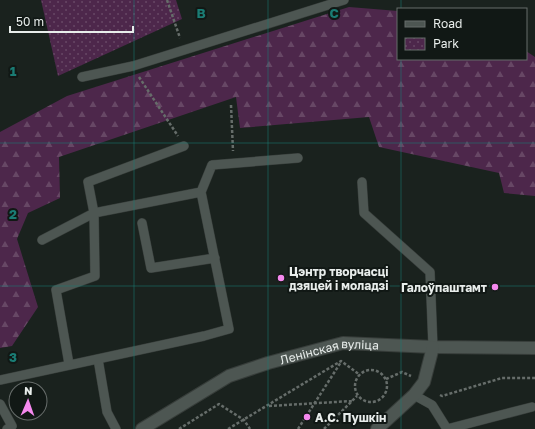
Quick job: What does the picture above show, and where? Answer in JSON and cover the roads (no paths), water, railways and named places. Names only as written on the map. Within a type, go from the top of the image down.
[{"type":"main road","name":"Ленінская вуліца","points":[[142,429],[229,376],[268,363],[343,343],[433,347],[535,348]]},
{"type":"main road","points":[[378,429],[414,395],[424,382],[433,347]]},
{"type":"lane","points":[[82,77],[133,66],[344,0]]},
{"type":"lane","points":[[69,364],[56,290],[95,276],[94,213],[88,182],[184,146]]},
{"type":"lane","points":[[0,380],[69,364],[98,360],[229,329],[202,192],[212,165],[298,158]]},
{"type":"lane","points":[[362,182],[364,213],[430,272],[433,347]]},
{"type":"lane","points":[[42,240],[94,213],[202,192]]},
{"type":"lane","points":[[142,223],[151,268],[215,258]]},
{"type":"lane","points":[[98,360],[107,412],[116,429]]},
{"type":"lane","points":[[414,395],[432,405],[447,429],[532,407]]},
{"type":"lane","points":[[0,404],[12,426],[7,429]]},
{"type":"place","name":"Цэнтр творчасці дзяцей і моладзі","points":[[281,278]]},
{"type":"place","name":"Галоўпаштамт","points":[[495,287]]},
{"type":"place","name":"А.С. Пушкін","points":[[307,417]]}]
